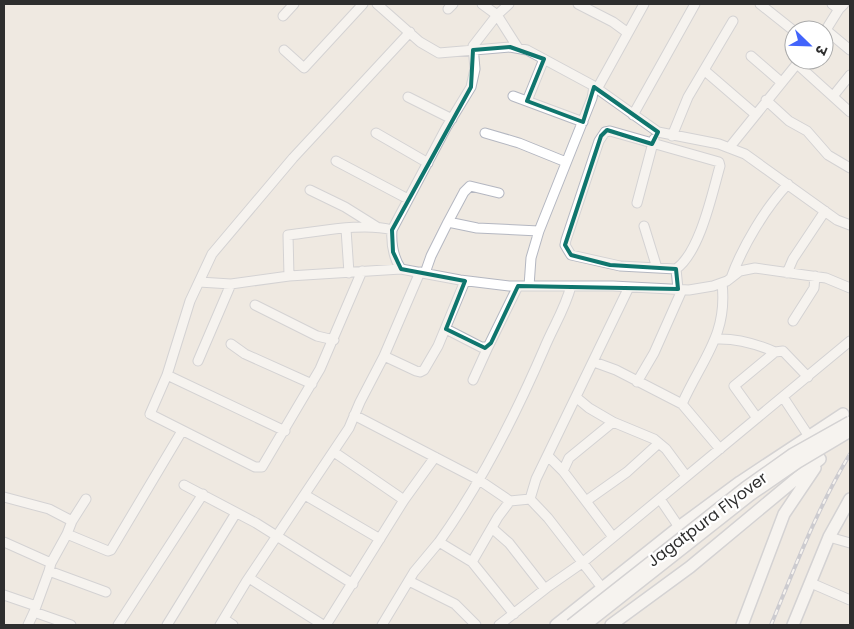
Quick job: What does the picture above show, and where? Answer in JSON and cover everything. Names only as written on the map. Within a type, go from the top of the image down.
[{"type":"street","points":[[283,16],[294,4]]},
{"type":"street","points":[[284,50],[304,68],[362,4]]},
{"type":"street","points":[[482,4],[496,15],[518,48]]},
{"type":"street","points":[[402,269],[393,252],[391,242],[392,230],[471,87],[475,69],[473,46],[496,15],[509,4]]},
{"type":"street","points":[[578,4],[613,22],[628,33]]},
{"type":"street","points":[[529,286],[531,258],[539,232],[596,88],[644,4]]},
{"type":"street","points":[[633,115],[695,4]]},
{"type":"street","points":[[760,4],[784,23]]},
{"type":"street","points":[[380,5],[410,32],[438,53],[510,47],[518,48],[544,59],[596,88],[658,132],[718,144],[745,154],[825,212],[850,226]]},
{"type":"street","points":[[831,20],[838,6]]},
{"type":"street","points":[[672,136],[688,97],[733,21]]},
{"type":"street","points":[[362,271],[334,340],[312,384],[266,464],[259,468],[150,414],[167,374],[190,301],[212,254],[261,196],[410,32]]},
{"type":"street","points":[[834,38],[850,50]]},
{"type":"street","points":[[751,56],[781,82]]},
{"type":"street","points":[[527,101],[544,59]]},
{"type":"street","points":[[704,70],[755,114]]},
{"type":"street","points":[[729,148],[792,70]]},
{"type":"street","points":[[807,70],[850,112]]},
{"type":"street","points":[[834,95],[850,75]]},
{"type":"street","points":[[513,96],[583,122]]},
{"type":"street","points":[[408,98],[452,119]]},
{"type":"street","points":[[766,100],[789,121],[807,131],[828,154],[850,168]]},
{"type":"street","points":[[610,131],[652,144],[716,159],[720,166],[702,226],[686,261],[676,269],[620,266],[571,255],[565,245],[601,136],[610,131]]},
{"type":"street","points":[[637,202],[652,144],[658,132]]},
{"type":"street","points":[[376,133],[428,163]]},
{"type":"street","points":[[485,133],[519,143],[566,162]]},
{"type":"street","points":[[336,161],[408,199]]},
{"type":"street","points":[[731,278],[736,264],[772,200],[788,184]]},
{"type":"street","points":[[233,625],[222,622],[276,536],[334,452],[384,356],[422,273],[464,192],[470,186],[499,193]]},
{"type":"street","points":[[310,190],[345,207],[377,227]]},
{"type":"street","points":[[787,273],[793,260],[825,212]]},
{"type":"street","points":[[448,222],[477,228],[539,232]]},
{"type":"street","points":[[644,226],[657,268]]},
{"type":"street","points":[[289,276],[288,235],[377,227],[392,230]]},
{"type":"street","points":[[346,229],[348,272]]},
{"type":"street","points":[[199,282],[232,284],[289,276],[402,269],[465,281],[518,286],[680,289],[713,286],[722,283],[740,271],[755,268],[815,276],[849,285]]},
{"type":"street","points":[[637,382],[673,314],[680,289],[676,269]]},
{"type":"street","points":[[793,321],[814,288],[815,276]]},
{"type":"street","points":[[384,356],[420,372],[426,367],[446,328],[465,281]]},
{"type":"street","points":[[682,404],[715,339],[723,313],[722,283]]},
{"type":"street","points":[[198,361],[232,284]]},
{"type":"street","points":[[473,380],[518,286]]},
{"type":"street","points":[[382,625],[409,581],[439,542],[479,480],[513,418],[549,337],[565,309],[571,286]]},
{"type":"street","points":[[530,499],[536,479],[549,457],[629,287]]},
{"type":"street","points":[[255,305],[317,336],[334,340]]},
{"type":"street","points":[[446,328],[481,347],[488,347]]},
{"type":"street","points":[[715,339],[726,338],[762,346],[775,352],[783,351],[808,377]]},
{"type":"street","points":[[499,625],[582,563],[850,341]]},
{"type":"street","points":[[230,344],[245,354],[312,384]]},
{"type":"street","points":[[757,418],[734,386],[775,352]]},
{"type":"street","points":[[594,362],[682,404],[720,450]]},
{"type":"street","points":[[167,374],[285,431]]},
{"type":"street","points":[[783,397],[810,437],[820,459]]},
{"type":"street","points":[[577,398],[589,408],[613,422],[636,430],[659,443],[666,449],[686,476]]},
{"type":"street","points":[[556,625],[679,527],[740,482],[848,414]]},
{"type":"street","points":[[742,625],[784,514],[848,414]]},
{"type":"street","name":"Jagatpura Flyover","points":[[571,625],[751,484],[848,414]]},
{"type":"street","points":[[354,415],[479,480],[510,501],[530,499]]},
{"type":"street","points":[[564,471],[569,458],[613,422]]},
{"type":"street","points":[[67,534],[108,551],[111,550],[182,431]]},
{"type":"street","name":"Jagatpura Flyover","points":[[585,625],[750,495],[798,462],[850,431]]},
{"type":"street","points":[[586,500],[628,472],[659,443]]},
{"type":"street","points":[[334,452],[404,500]]},
{"type":"street","points":[[549,457],[564,471],[613,537]]},
{"type":"street","points":[[249,578],[324,625],[353,584],[404,500],[435,458]]},
{"type":"street","points":[[611,625],[690,566],[820,459]]},
{"type":"street","points":[[184,485],[276,536],[353,584]]},
{"type":"street","points":[[118,625],[203,494]]},
{"type":"street","points":[[306,495],[380,539]]},
{"type":"street","points":[[4,497],[49,510],[72,521]]},
{"type":"street","points":[[28,625],[50,567],[72,521],[86,499]]},
{"type":"street","points":[[530,499],[548,518],[602,589]]},
{"type":"street","points":[[660,499],[679,527]]},
{"type":"street","points":[[793,625],[829,537],[850,499]]},
{"type":"street","points":[[472,562],[510,501]]},
{"type":"street","points":[[167,625],[236,513]]},
{"type":"street","points":[[493,529],[509,543],[545,589]]},
{"type":"street","points":[[829,537],[850,543]]},
{"type":"street","points":[[4,542],[50,567],[106,592]]},
{"type":"street","points":[[439,542],[472,562],[514,614]]},
{"type":"street","points":[[409,581],[455,604],[476,625]]},
{"type":"street","points":[[811,583],[850,600]]},
{"type":"street","points":[[4,595],[71,625]]},
{"type":"highlighted area","points":[[510,47],[544,59],[527,101],[583,122],[594,87],[658,132],[652,144],[607,130],[601,136],[565,245],[571,255],[610,265],[676,269],[678,289],[518,286],[491,343],[485,348],[446,329],[465,281],[401,269],[393,252],[392,230],[471,87],[473,50]]},
{"type":"railway","points":[[771,625],[817,517],[850,454]]}]
